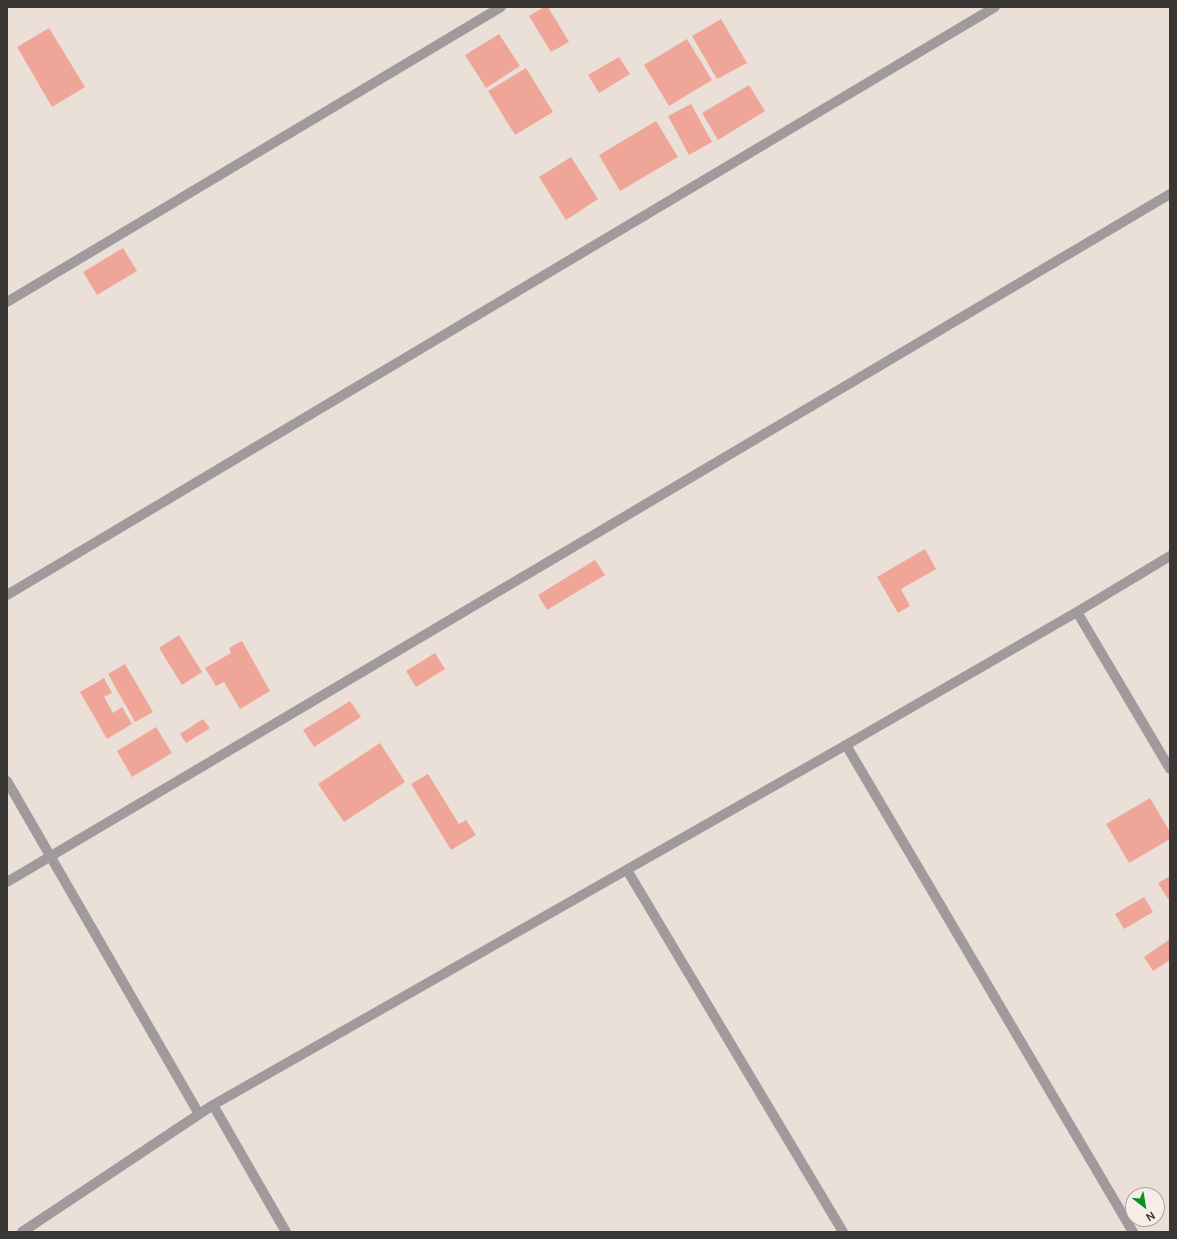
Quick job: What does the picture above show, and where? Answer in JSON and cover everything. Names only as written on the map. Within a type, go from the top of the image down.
[{"type":"street","points":[[7,302],[501,7]]},
{"type":"street","points":[[7,595],[996,7]]},
{"type":"street","points":[[7,882],[1170,194]]},
{"type":"street","points":[[22,1232],[213,1105],[846,745],[1077,612],[1170,556]]},
{"type":"street","points":[[1077,612],[1170,769]]},
{"type":"street","points":[[846,745],[1133,1232]]},
{"type":"street","points":[[7,781],[199,1114]]},
{"type":"street","points":[[627,870],[843,1232]]},
{"type":"street","points":[[213,1105],[286,1232]]},
{"type":"building","points":[[544,7],[548,7],[569,42],[551,52],[529,16]]},
{"type":"building","points":[[721,19],[747,63],[717,79],[692,36]]},
{"type":"building","points":[[49,28],[85,87],[52,107],[17,47]]},
{"type":"building","points":[[499,34],[520,66],[486,88],[465,55]]},
{"type":"building","points":[[687,39],[712,80],[669,106],[644,65]]},
{"type":"building","points":[[619,57],[630,74],[599,93],[588,75]]},
{"type":"building","points":[[526,68],[553,112],[515,135],[488,91]]},
{"type":"building","points":[[749,85],[765,111],[718,140],[702,113]]},
{"type":"building","points":[[691,104],[712,142],[689,155],[668,116]]},
{"type":"building","points":[[656,121],[678,157],[620,191],[599,155]]},
{"type":"building","points":[[571,157],[598,199],[566,220],[539,177]]},
{"type":"building","points":[[123,248],[137,271],[97,295],[83,272]]},
{"type":"building","points":[[925,549],[936,569],[901,589],[910,606],[898,613],[877,577]]},
{"type":"building","points":[[595,560],[605,575],[547,610],[538,595]]},
{"type":"building","points":[[179,635],[202,672],[182,685],[159,648]]},
{"type":"building","points":[[242,641],[270,691],[240,709],[224,682],[216,686],[205,668],[231,653],[229,648]]},
{"type":"building","points":[[435,653],[445,669],[416,687],[406,671]]},
{"type":"building","points":[[125,664],[153,712],[135,722],[108,674]]},
{"type":"building","points":[[104,678],[112,693],[104,697],[113,713],[122,707],[132,724],[107,739],[80,692]]},
{"type":"building","points":[[350,701],[361,717],[314,747],[303,730]]},
{"type":"building","points":[[203,719],[210,728],[186,743],[180,734]]},
{"type":"building","points":[[156,727],[172,753],[132,777],[117,751]]},
{"type":"building","points":[[380,743],[405,782],[344,822],[318,784]]},
{"type":"building","points":[[428,774],[459,824],[466,820],[476,835],[451,850],[411,784]]},
{"type":"building","points":[[1150,798],[1170,832],[1170,839],[1129,863],[1106,824]]},
{"type":"building","points":[[1170,876],[1170,898],[1168,899],[1158,883]]},
{"type":"building","points":[[1144,897],[1153,912],[1124,929],[1115,914]]},
{"type":"building","points":[[1170,939],[1170,960],[1153,971],[1144,957]]}]
